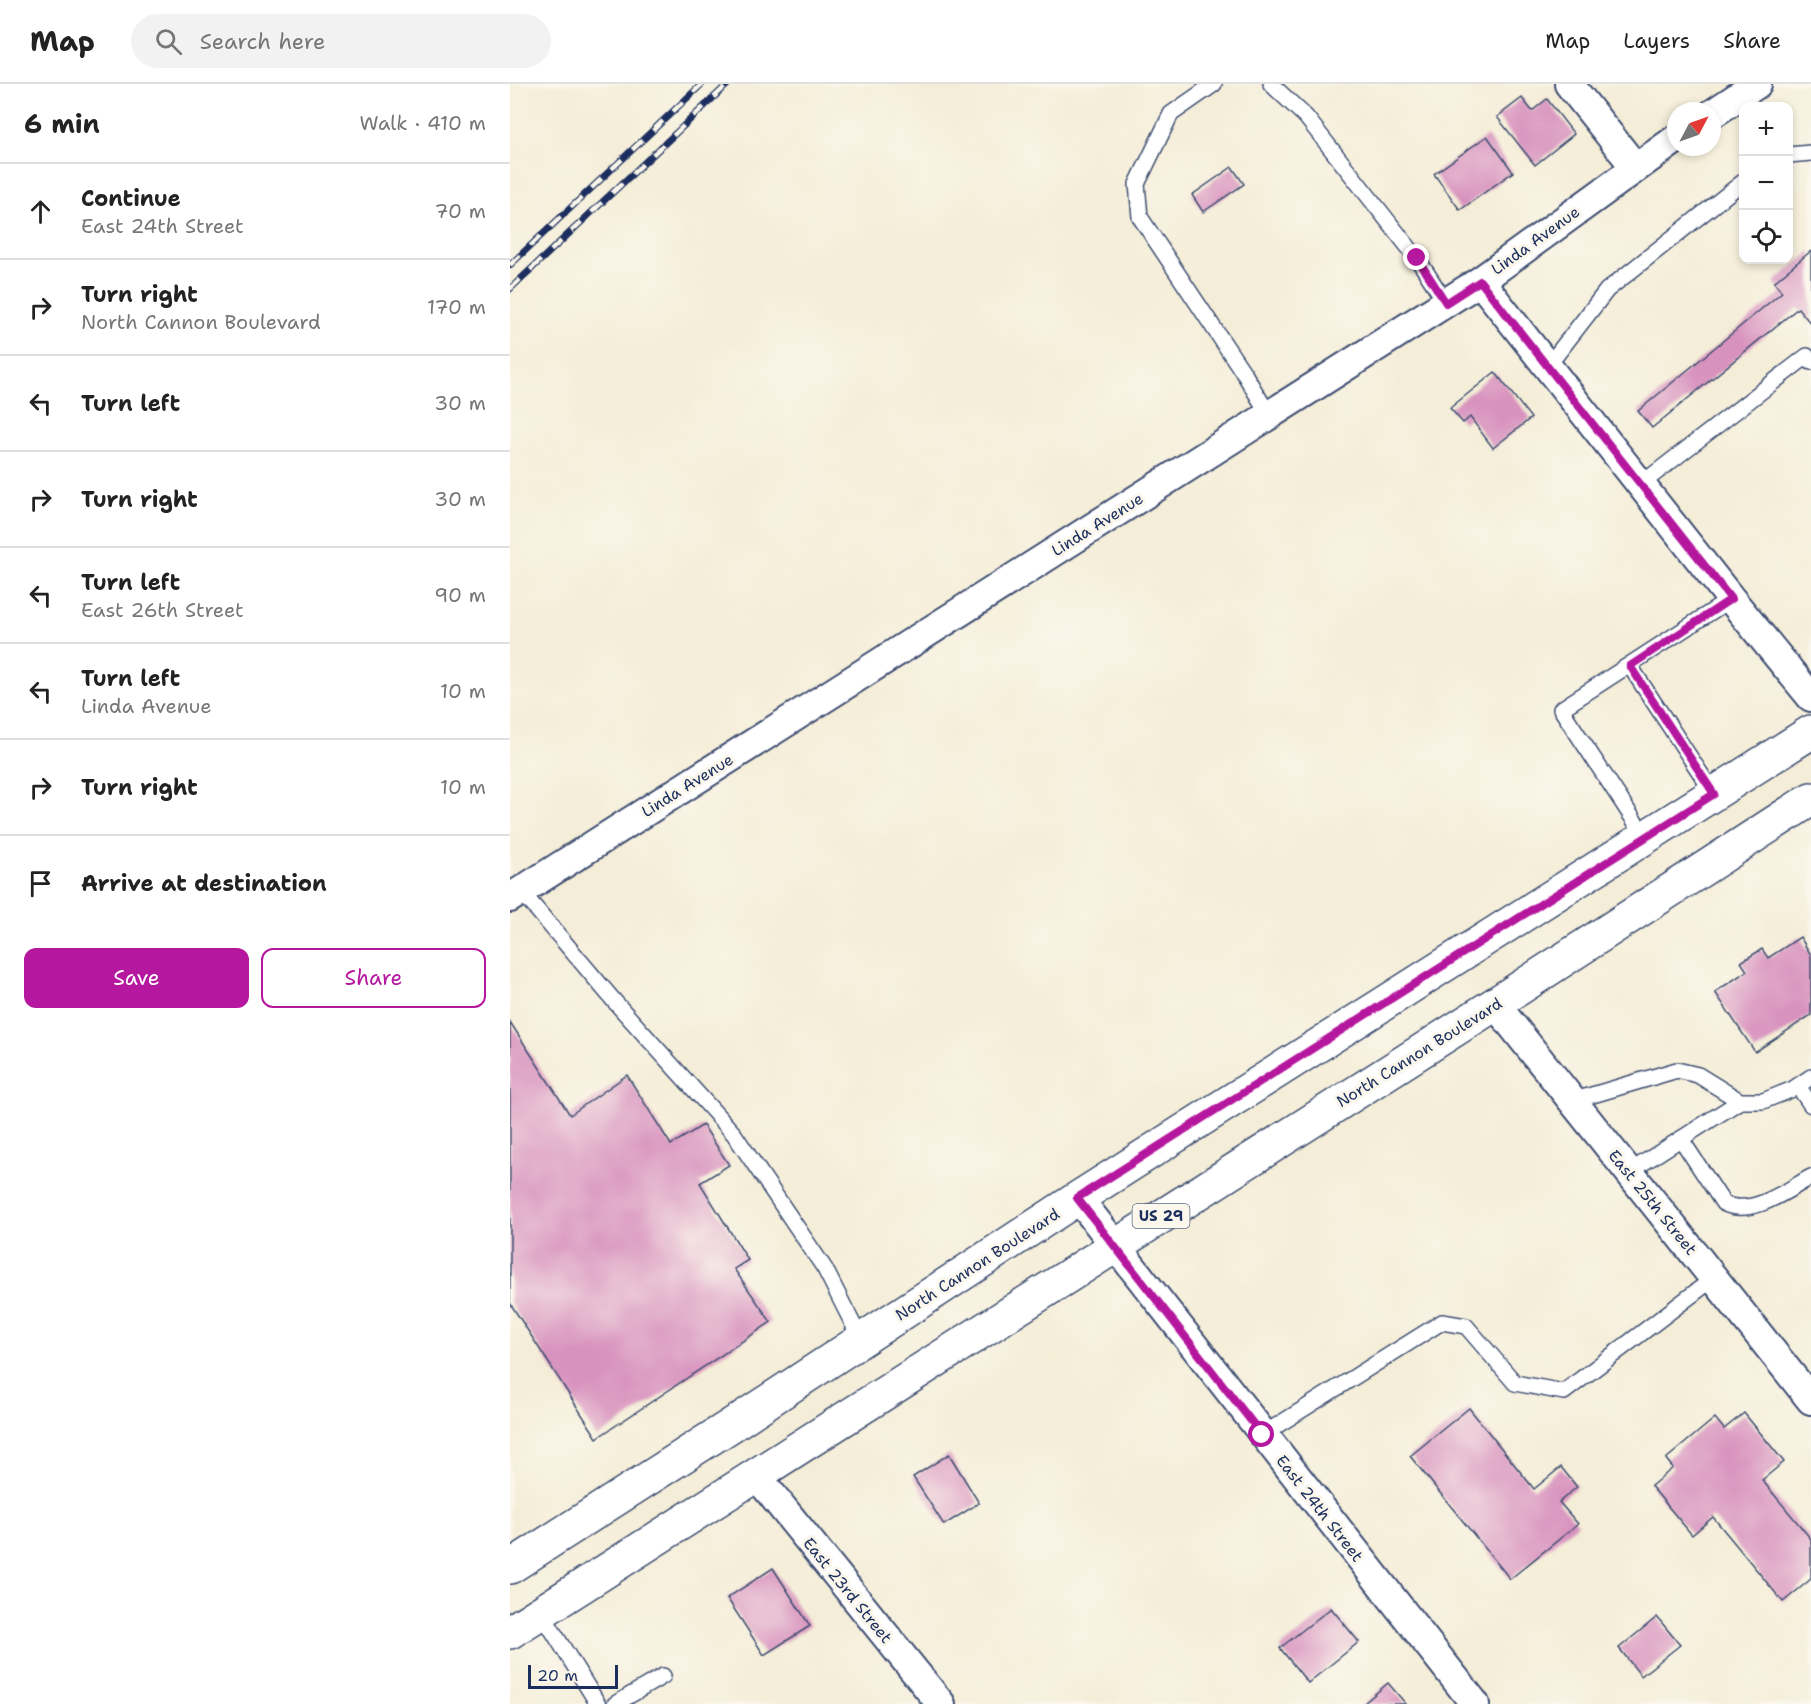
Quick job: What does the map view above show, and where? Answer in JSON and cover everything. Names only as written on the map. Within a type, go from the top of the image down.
[{"type":"main road","name":"North Cannon Boulevard","points":[[510,1567],[1077,1198],[1811,732]]},
{"type":"main road","name":"North Cannon Boulevard","points":[[510,1632],[1495,1004],[1811,798]]},
{"type":"street","points":[[1569,84],[1635,167]]},
{"type":"street","points":[[1721,108],[1757,84]]},
{"type":"street","name":"Linda Avenue","points":[[515,894],[1480,281],[1667,145]]},
{"type":"street","points":[[1480,281],[1640,485],[1811,697]]},
{"type":"street","name":"East 25th Street","points":[[1495,1004],[1811,1400]]},
{"type":"street","name":"East 24th Street","points":[[1077,1198],[1475,1704]]},
{"type":"street","name":"East 23rd Street","points":[[756,1475],[941,1704]]},
{"type":"lane","points":[[1214,84],[1171,114],[1137,184],[1140,217],[1269,415]]},
{"type":"lane","points":[[1271,84],[1306,117],[1417,258],[1446,303]]},
{"type":"lane","points":[[1793,155],[1811,153]]},
{"type":"lane","points":[[1547,367],[1607,290],[1739,184]]},
{"type":"lane","points":[[1640,485],[1806,356],[1811,362]]},
{"type":"lane","points":[[1645,837],[1561,710],[1731,599]]},
{"type":"lane","points":[[1630,666],[1714,794]]},
{"type":"lane","points":[[515,894],[734,1134],[825,1269],[861,1340]]},
{"type":"lane","points":[[1572,1101],[1677,1070],[1698,1075],[1740,1101],[1763,1101],[1798,1086],[1811,1077]]},
{"type":"lane","points":[[1798,1086],[1811,1105]]},
{"type":"lane","points":[[1629,1172],[1740,1101]]},
{"type":"lane","points":[[1681,1139],[1723,1203],[1729,1206],[1740,1208],[1766,1202],[1811,1177]]},
{"type":"lane","points":[[1262,1435],[1442,1322],[1466,1326],[1515,1383],[1564,1392],[1714,1278]]},
{"type":"lane","points":[[541,1612],[598,1704]]},
{"type":"lane","points":[[615,1704],[663,1676]]},
{"type":"building","points":[[1522,98],[1532,111],[1547,99],[1574,134],[1535,165],[1497,117]]},
{"type":"building","points":[[1487,136],[1513,172],[1460,210],[1434,174]]},
{"type":"building","points":[[1232,167],[1244,184],[1203,212],[1192,195]]},
{"type":"building","points":[[1811,251],[1811,324],[1798,308],[1652,428],[1638,411],[1782,292],[1774,282]]},
{"type":"building","points":[[1495,372],[1531,418],[1493,448],[1470,417],[1463,423],[1450,408]]},
{"type":"building","points":[[1800,937],[1811,955],[1811,1015],[1755,1052],[1715,992],[1747,971],[1741,962],[1762,949],[1768,958]]},
{"type":"building","points":[[510,1022],[570,1115],[627,1075],[671,1145],[703,1125],[729,1165],[700,1183],[748,1260],[734,1269],[771,1322],[597,1438],[510,1303]]},
{"type":"building","points":[[1469,1408],[1534,1489],[1561,1467],[1577,1487],[1559,1502],[1578,1524],[1510,1579],[1410,1456]]},
{"type":"building","points":[[1744,1413],[1784,1462],[1762,1480],[1811,1539],[1811,1579],[1783,1602],[1713,1517],[1692,1535],[1651,1486],[1673,1468],[1666,1459],[1715,1418],[1724,1429]]},
{"type":"building","points":[[949,1454],[979,1503],[944,1525],[913,1477]]},
{"type":"building","points":[[773,1568],[810,1626],[764,1655],[727,1598]]},
{"type":"building","points":[[1331,1608],[1359,1642],[1308,1683],[1280,1648]]},
{"type":"building","points":[[1657,1617],[1680,1645],[1641,1676],[1619,1648]]},
{"type":"building","points":[[1388,1683],[1406,1704],[1363,1704]]},
{"type":"railway","points":[[510,265],[702,84]]},
{"type":"railway","points":[[510,289],[728,84]]},
{"type":"route","points":[[1262,1435],[1077,1198],[1714,794],[1630,666],[1731,599],[1480,281],[1446,303],[1417,258]]}]
